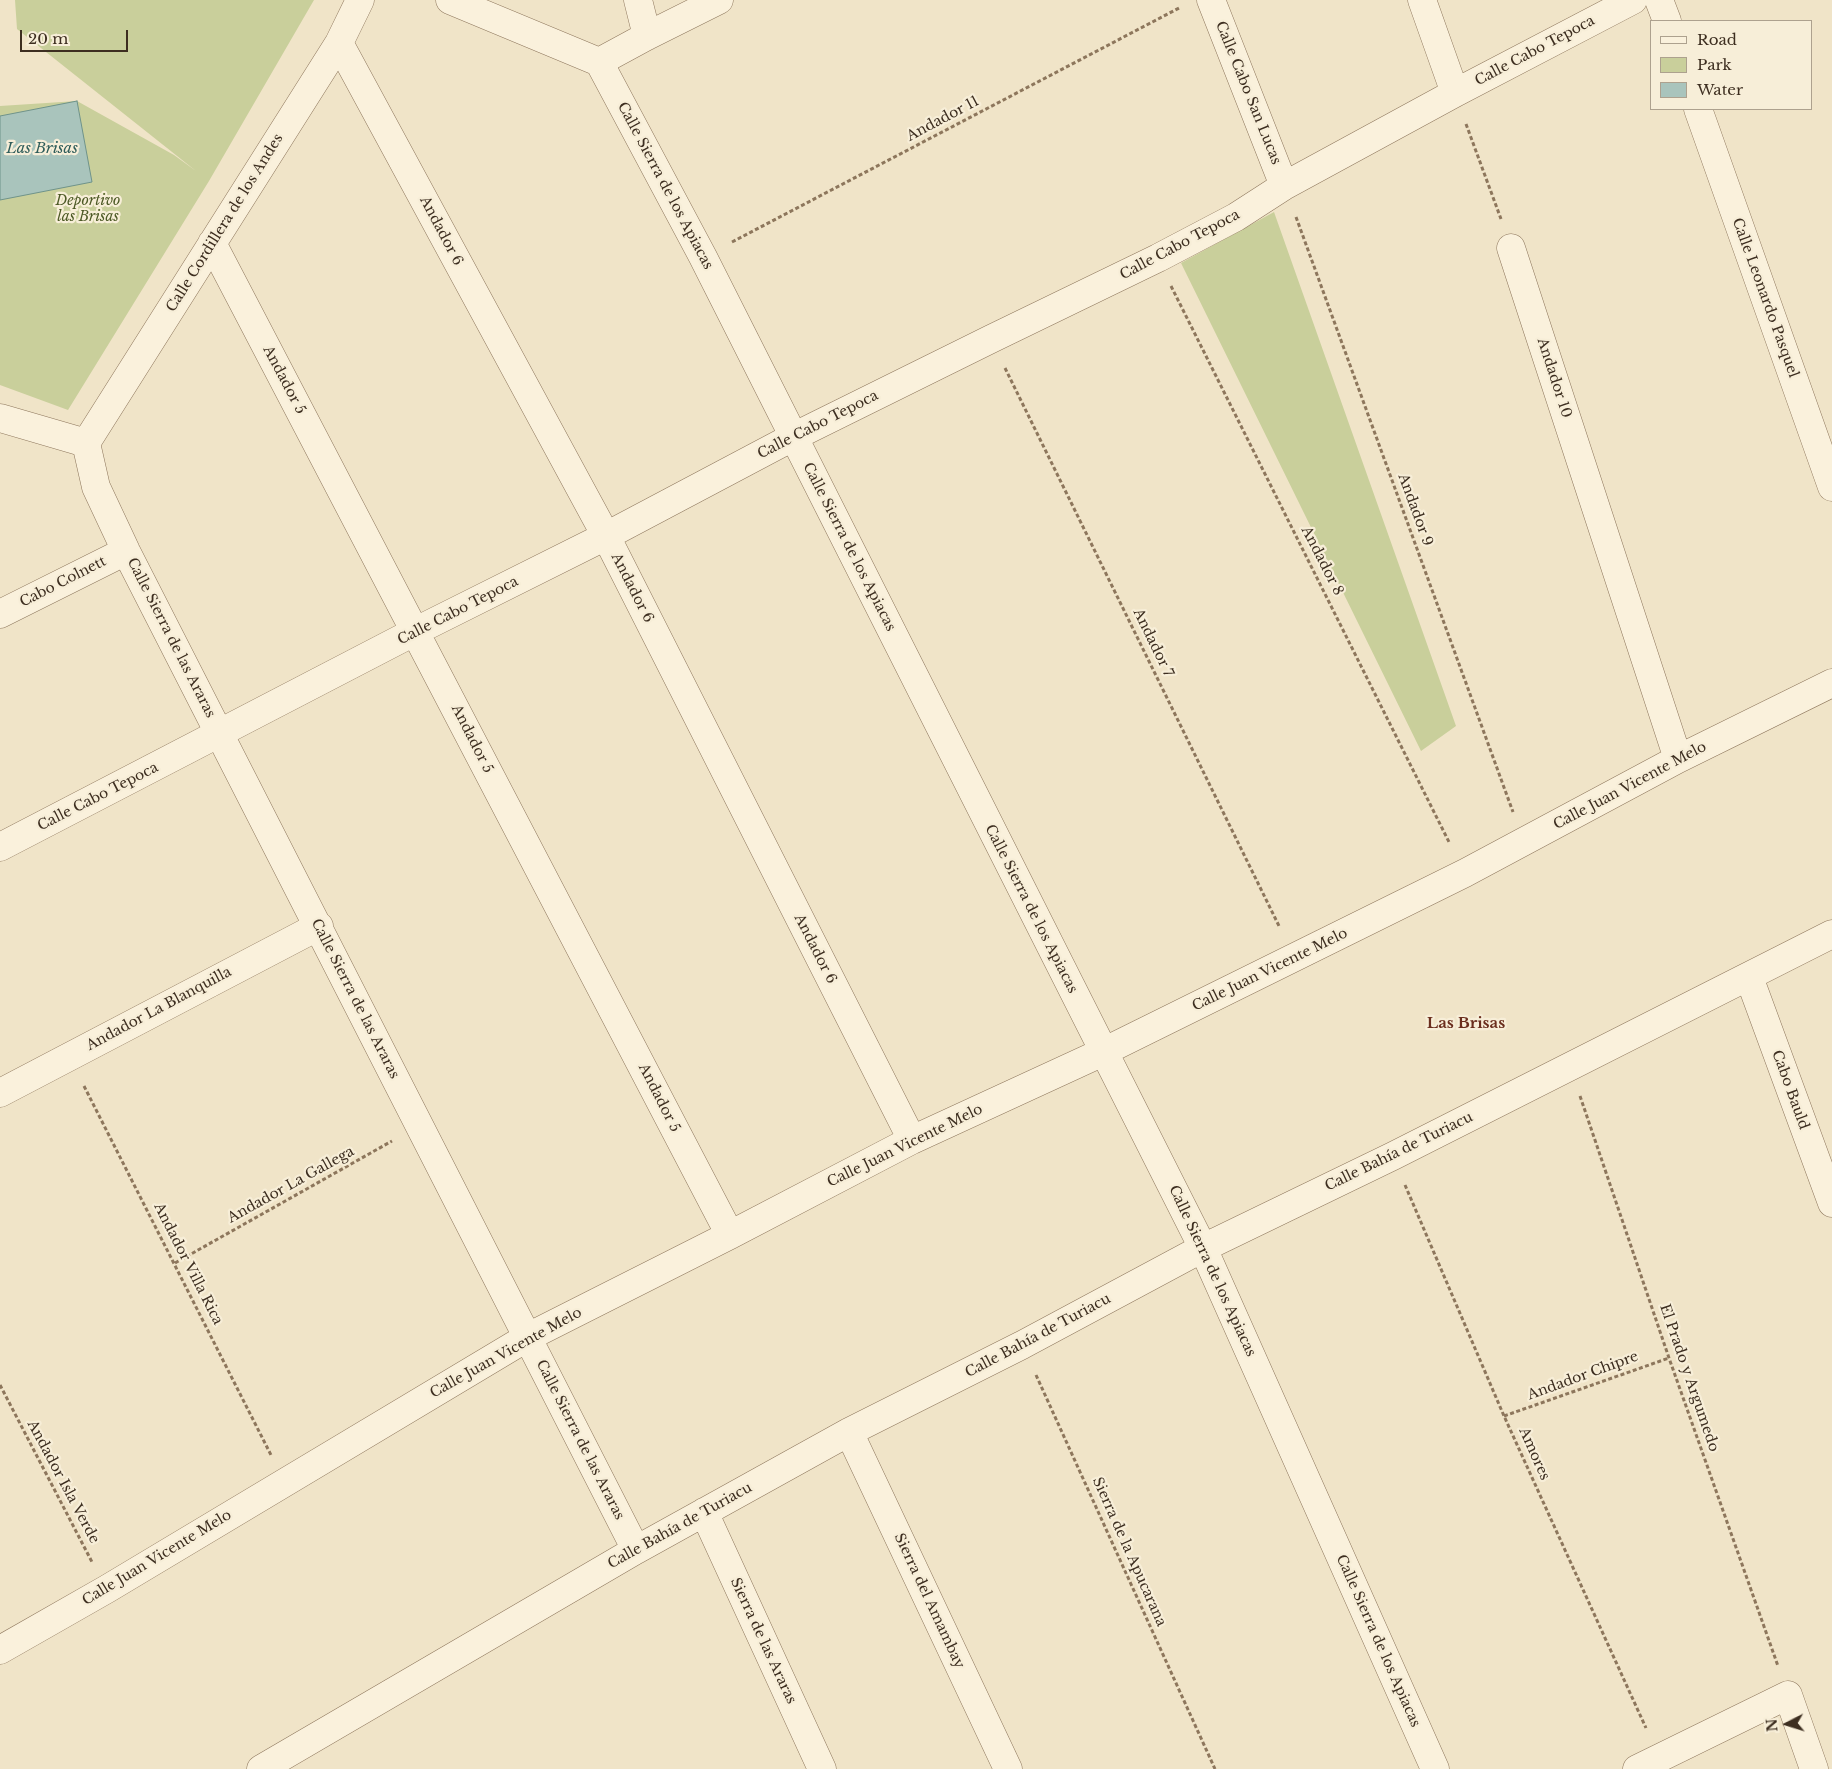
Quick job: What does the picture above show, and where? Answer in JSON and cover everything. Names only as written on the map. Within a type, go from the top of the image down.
[{"type":"street","name":"Calle Cordillera de los Andes","points":[[86,443],[339,43],[360,0]]},
{"type":"street","points":[[450,0],[599,62],[719,0]]},
{"type":"street","points":[[638,0],[647,36]]},
{"type":"street","points":[[1422,0],[1455,93]]},
{"type":"street","name":"Calle Cabo Tepoca","points":[[0,847],[606,536],[793,437],[991,338],[1158,258],[1236,216],[1284,186],[1455,93],[1633,0]]},
{"type":"street","points":[[1659,0],[1667,20]]},
{"type":"street","name":"Calle Cabo San Lucas","points":[[1198,2],[1284,186]]},
{"type":"street","name":"Andador 6","points":[[339,43],[606,536],[912,1140]]},
{"type":"street","name":"Calle Sierra de los Apiacas","points":[[599,62],[703,257],[1203,1248],[1435,1769]]},
{"type":"street","name":"Calle Leonardo Pasquel","points":[[1698,110],[1832,487]]},
{"type":"street","name":"Andador 5","points":[[212,243],[730,1235]]},
{"type":"street","name":"Andador 10","points":[[1512,248],[1678,759]]},
{"type":"street","points":[[0,418],[86,443]]},
{"type":"street","name":"Calle Sierra de las Araras","points":[[86,443],[96,487],[126,551],[636,1550]]},
{"type":"street","name":"Cabo Colnett","points":[[0,614],[126,551]]},
{"type":"street","name":"Calle Juan Vicente Melo","points":[[0,1650],[107,1589],[528,1337],[912,1140],[1103,1052],[1465,873],[1678,759],[1832,682]]},
{"type":"street","name":"Andador La Blanquilla","points":[[0,1093],[319,926]]},
{"type":"street","name":"Calle Bahía de Turiacu","points":[[261,1769],[636,1550],[849,1432],[1022,1345],[1203,1248],[1571,1067],[1832,934]]},
{"type":"street","name":"Cabo Bauld","points":[[1749,977],[1832,1203]]},
{"type":"street","name":"Sierra del Amambay","points":[[849,1432],[1008,1769]]},
{"type":"street","name":"Sierra de las Araras","points":[[704,1512],[822,1769]]},
{"type":"street","points":[[1649,1764],[1788,1695],[1814,1769]]},
{"type":"path","name":"Andador 11","points":[[703,257],[1198,2]]},
{"type":"path","points":[[1455,93],[1512,248]]},
{"type":"path","name":"Andador 9","points":[[1284,186],[1524,842]]},
{"type":"path","name":"Andador 8","points":[[1158,258],[1465,873]]},
{"type":"path","name":"Andador 7","points":[[991,338],[1295,958]]},
{"type":"path","name":"Andador Villa Rica","points":[[70,1056],[284,1482]]},
{"type":"path","name":"El Prado y Argumedo","points":[[1571,1067],[1669,1358],[1788,1695]]},
{"type":"path","name":"Andador La Gallega","points":[[175,1263],[418,1126]]},
{"type":"path","name":"Amores","points":[[1392,1156],[1504,1416],[1649,1764]]},
{"type":"path","name":"Sierra de la Apucarana","points":[[1022,1345],[1215,1769]]},
{"type":"path","name":"Andador Chipre","points":[[1504,1416],[1669,1358]]},
{"type":"path","name":"Andador Isla Verde","points":[[0,1385],[107,1589]]},
{"type":"green space","name":"Deportivo las Brisas","points":[[15,0],[314,0],[209,181],[68,410],[0,385],[0,106],[77,101],[174,155],[196,171],[17,29]]},
{"type":"green space","points":[[1274,212],[1456,726],[1421,751],[1181,263]]},
{"type":"water","name":"Las Brisas","points":[[77,101],[92,182],[0,200],[0,116]]},
{"type":"district","name":"Las Brisas","points":[[1466,1024]]}]
